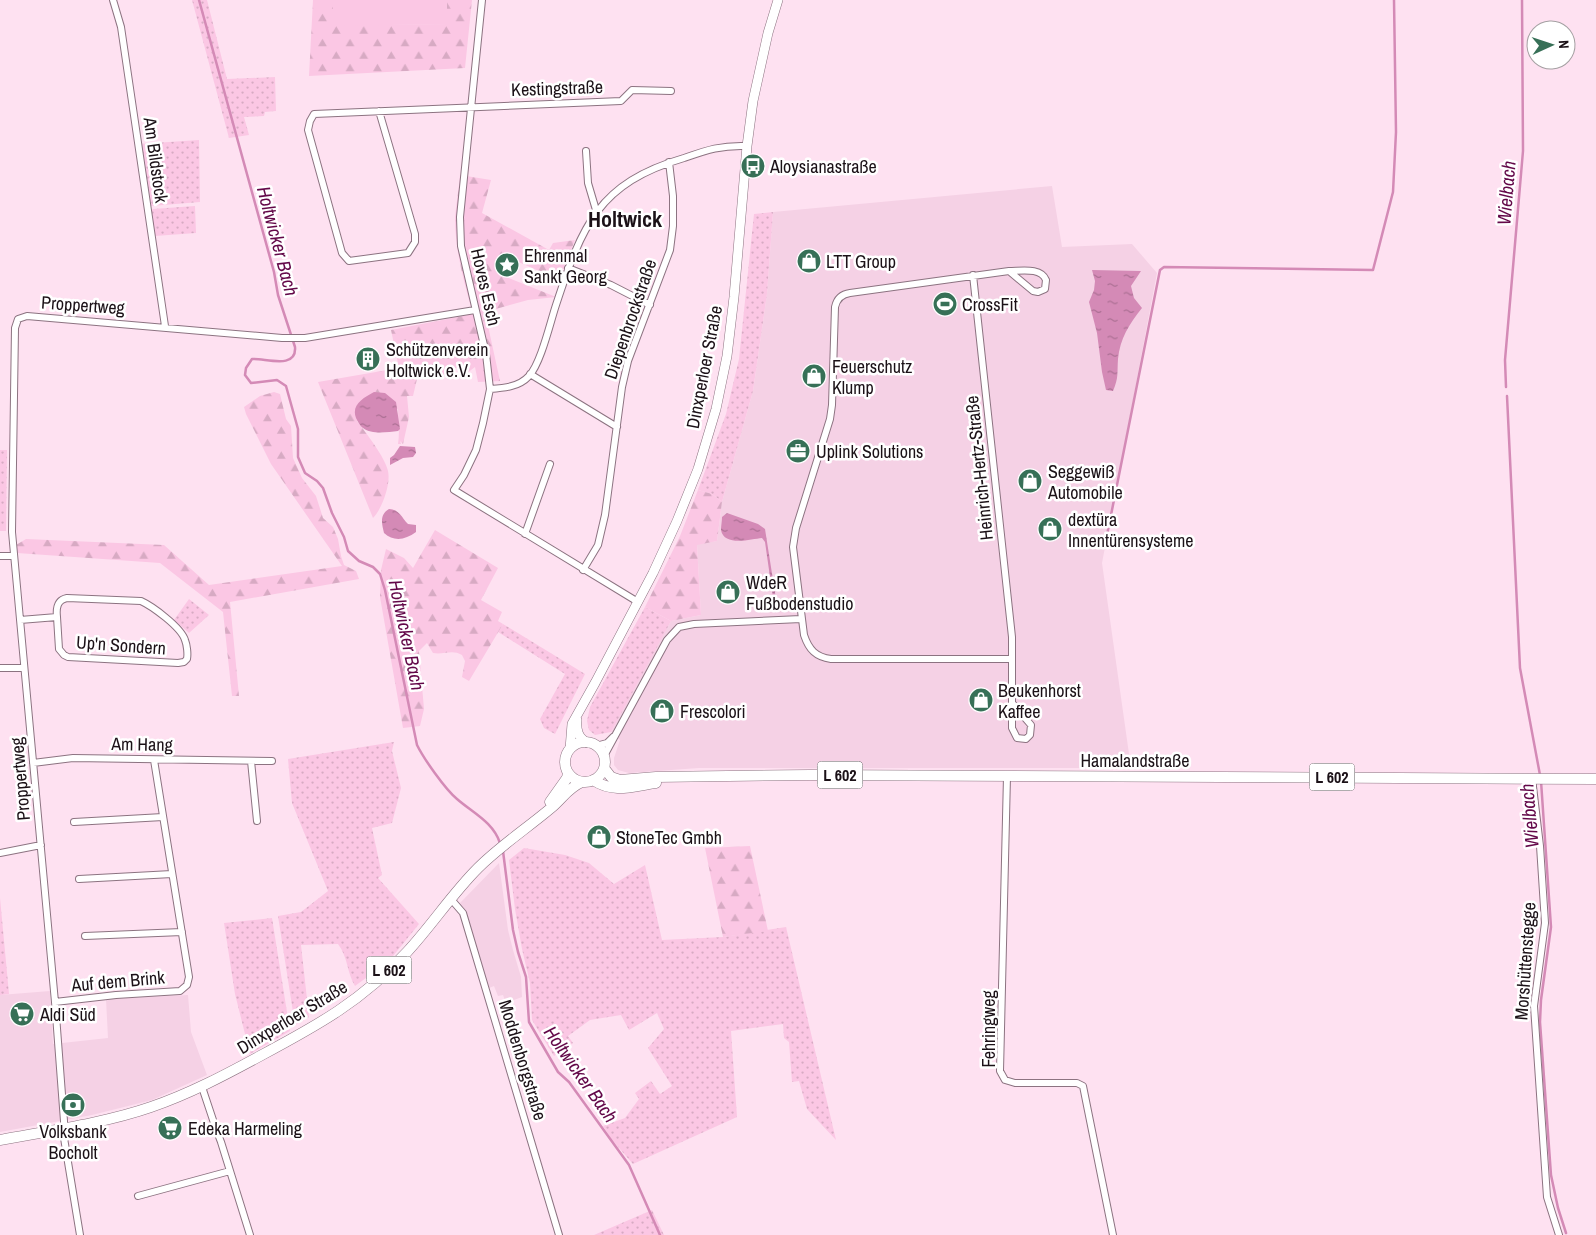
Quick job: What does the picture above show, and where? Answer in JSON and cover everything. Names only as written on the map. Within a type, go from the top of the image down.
[{"type":"main road","name":"Dinxperloer Straße","points":[[570,749],[572,724],[638,602],[689,492],[716,408],[727,356],[753,101],[759,69],[778,0]]},
{"type":"main road","points":[[568,773],[576,780],[582,782],[593,780],[600,775],[604,768],[604,756],[592,744],[582,740],[578,734],[578,714]]},
{"type":"main road","points":[[570,749],[575,745],[592,744]]},
{"type":"main road","name":"L 602","points":[[568,773],[565,758],[570,749]]},
{"type":"main road","name":"Hamalandstraße","points":[[604,768],[611,777],[620,780],[656,777],[810,775],[1596,779]]},
{"type":"main road","name":"Dinxperloer Straße","points":[[538,817],[563,783],[568,773]]},
{"type":"main road","name":"Hamalandstraße","points":[[593,780],[608,788],[616,789],[657,783],[674,778]]},
{"type":"main road","name":"Dinxperloer Straße","points":[[0,1140],[118,1117],[150,1108],[202,1087],[295,1038],[350,1004],[372,987],[408,950],[450,898],[496,850],[551,808],[570,788],[582,782]]},
{"type":"street","name":"Am Bildstock","points":[[112,0],[121,27],[165,326]]},
{"type":"street","name":"Hoves Esch","points":[[482,0],[460,217],[461,246],[486,354],[490,389],[476,450],[464,475],[454,490],[638,602]]},
{"type":"street","name":"Kestingstraße","points":[[379,111],[412,225],[415,242],[408,252],[349,261],[342,253],[308,130],[314,114],[379,111],[471,107],[621,101],[632,90],[671,91]]},
{"type":"street","points":[[490,389],[506,388],[522,382],[530,374],[539,356],[568,268],[584,231],[596,210],[615,192],[643,172],[669,162],[726,145],[747,146]]},
{"type":"street","points":[[586,151],[588,183],[596,210]]},
{"type":"street","name":"Diepenbrockstraße","points":[[583,570],[598,544],[605,515],[616,427],[628,361],[666,262],[673,226],[673,196],[669,162]]},
{"type":"street","points":[[568,268],[611,285],[650,305]]},
{"type":"street","points":[[1009,270],[1033,291],[1038,292],[1045,289],[1046,280],[1042,274],[1035,271],[1009,270],[850,293],[841,296],[836,302],[830,419],[796,528],[793,547],[801,619],[807,645],[818,656],[824,658],[1012,659]]},
{"type":"street","name":"Heinrich-Hertz-Straße","points":[[973,275],[1012,637],[1012,659],[1012,704],[1012,728],[1017,738],[1026,739],[1030,735],[1031,725],[1012,704]]},
{"type":"street","name":"Proppertweg","points":[[80,1235],[64,1138],[55,1002],[12,532],[15,328],[18,319],[27,316],[165,326],[282,338],[305,338],[476,310]]},
{"type":"street","points":[[530,374],[616,427]]},
{"type":"street","points":[[525,534],[550,464]]},
{"type":"street","points":[[0,556],[14,556]]},
{"type":"street","name":"Up'n Sondern","points":[[61,599],[140,601],[148,604],[181,632],[186,640],[187,659],[184,662],[178,663],[64,655],[59,649],[57,617],[58,603],[61,599]]},
{"type":"street","name":"Up'n Sondern","points":[[20,620],[57,617]]},
{"type":"street","points":[[604,756],[667,640],[679,627],[694,624],[801,619]]},
{"type":"street","points":[[0,668],[24,668]]},
{"type":"street","points":[[592,744],[607,743],[616,734]]},
{"type":"street","name":"Am Hang","points":[[34,762],[73,758],[272,761]]},
{"type":"street","name":"Auf dem Brink","points":[[55,1002],[116,994],[180,991],[187,985],[189,977],[154,760]]},
{"type":"street","points":[[251,761],[257,821]]},
{"type":"street","name":"Fehringweg","points":[[1007,776],[1000,1071],[1005,1080],[1015,1083],[1077,1083],[1083,1086],[1114,1235]]},
{"type":"street","name":"Morshüttenstegge","points":[[1533,778],[1545,923],[1534,1006],[1547,1197],[1559,1235]]},
{"type":"street","points":[[74,822],[163,817]]},
{"type":"street","points":[[0,853],[41,845]]},
{"type":"street","points":[[79,879],[172,874]]},
{"type":"street","name":"Moddenborgstraße","points":[[450,898],[463,913],[559,1235]]},
{"type":"street","points":[[85,936],[182,932]]},
{"type":"street","points":[[202,1087],[250,1235]]},
{"type":"street","points":[[138,1196],[230,1171]]},
{"type":"shaded area","points":[[1052,186],[1062,247],[1132,244],[1157,273],[1102,563],[1131,768],[699,768],[629,773],[618,770],[614,765],[614,758],[620,740],[611,732],[649,659],[671,621],[701,615],[697,544],[717,541],[722,502],[753,391],[767,294],[773,212]]},
{"type":"shaded area","points":[[499,863],[508,930],[521,977],[522,997],[506,1003],[503,995],[498,996],[494,986],[489,988],[466,911],[460,903]]},
{"type":"shaded area","points":[[50,991],[53,1044],[108,1038],[106,999],[188,995],[191,1032],[207,1075],[152,1100],[92,1115],[0,1132],[0,995]]},
{"type":"green space","points":[[192,0],[207,0],[227,79],[275,77],[276,111],[265,112],[264,116],[244,117],[249,135],[229,138]]},
{"type":"green space","points":[[313,0],[333,0],[333,25],[447,24],[447,0],[472,0],[465,68],[309,76]]},
{"type":"green space","points":[[333,0],[447,0],[447,24],[333,26]]},
{"type":"green space","points":[[199,140],[200,202],[151,206],[148,203],[139,144]]},
{"type":"green space","points":[[460,175],[491,180],[482,213],[549,250],[553,243],[575,240],[559,280],[505,256],[499,274],[556,297],[528,300],[485,312],[500,381],[478,382],[475,367],[467,373],[466,366],[455,368],[456,373],[417,379],[413,396],[407,396],[409,417],[403,444],[400,441],[401,444],[398,444],[398,409],[357,421],[379,452],[389,476],[385,496],[380,509],[373,518],[318,382],[399,368],[391,330],[473,314],[466,290],[455,230]]},
{"type":"green space","points":[[195,206],[196,233],[155,236],[149,213],[153,209]]},
{"type":"green space","points":[[773,212],[767,294],[753,391],[722,502],[712,494],[698,490],[726,414],[739,359],[754,214]]},
{"type":"green space","points":[[274,392],[280,394],[286,419],[291,426],[293,458],[302,478],[316,496],[323,518],[333,527],[344,565],[356,571],[359,579],[230,602],[239,696],[232,696],[223,612],[160,563],[17,553],[16,545],[26,539],[164,545],[209,585],[342,566],[271,464],[246,414],[244,407],[260,396]]},
{"type":"green space","points":[[0,450],[7,450],[6,531],[0,531]]},
{"type":"green space","points":[[698,490],[712,494],[722,502],[717,541],[697,545],[701,615],[671,621],[645,607],[680,536]]},
{"type":"green space","points":[[435,530],[498,568],[481,600],[502,612],[498,621],[503,624],[469,681],[462,677],[465,661],[462,655],[455,652],[433,653],[427,643],[419,651],[424,709],[420,726],[403,728],[380,597],[381,570],[386,549],[404,558],[413,568]]},
{"type":"green space","points":[[189,599],[209,615],[189,633],[174,620]]},
{"type":"green space","points":[[645,607],[671,621],[611,732],[595,735],[589,730],[587,721],[590,707]]},
{"type":"green space","points":[[503,624],[585,674],[555,734],[544,728],[540,719],[565,674],[498,632]]},
{"type":"green space","points":[[394,742],[392,751],[401,788],[392,823],[372,828],[382,875],[378,878],[419,924],[389,961],[355,986],[344,954],[338,944],[301,945],[309,1017],[295,1025],[278,916],[301,912],[328,891],[292,803],[288,759]]},
{"type":"green space","points":[[750,846],[768,931],[723,937],[705,848]]},
{"type":"green space","points":[[524,848],[565,855],[589,863],[614,884],[645,865],[662,940],[723,937],[786,927],[836,1140],[807,1109],[799,1081],[792,1082],[789,1042],[784,1038],[783,1024],[731,1031],[737,1117],[633,1164],[612,1140],[603,1126],[625,1118],[639,1099],[635,1093],[651,1081],[660,1094],[672,1086],[648,1048],[664,1029],[657,1013],[629,1030],[621,1015],[590,1020],[568,1036],[573,1043],[554,1056],[532,1020],[530,983],[515,909],[509,860]]},
{"type":"green space","points":[[0,898],[9,994],[0,995]]},
{"type":"green space","points":[[272,918],[290,1031],[250,1054],[235,994],[224,923]]},
{"type":"green space","points":[[652,1210],[664,1235],[594,1235]]},
{"type":"water","points":[[1092,270],[1141,271],[1131,286],[1134,298],[1142,308],[1123,338],[1119,352],[1117,378],[1113,391],[1106,390],[1097,333],[1089,302],[1094,290],[1095,281]]},
{"type":"water","points":[[374,392],[385,393],[396,402],[400,429],[398,431],[371,432],[359,424],[355,409],[362,399]]},
{"type":"water","points":[[400,446],[415,447],[416,453],[413,457],[403,458],[390,465],[390,458]]},
{"type":"water","points":[[389,509],[398,512],[408,524],[416,525],[416,532],[400,539],[392,538],[384,533],[382,517]]},
{"type":"water","points":[[727,513],[758,524],[765,529],[775,600],[773,598],[765,542],[762,538],[739,541],[727,539],[721,530],[722,517]]},
{"type":"waterway","name":"Holtwicker Bach","points":[[199,0],[274,272],[278,295],[295,347],[294,354],[286,361],[252,359],[246,368],[245,375],[251,383],[277,380],[286,386],[298,429],[298,457],[305,473],[317,481],[323,488],[348,551],[359,561],[373,567],[380,574],[385,590],[417,745],[447,788],[457,799],[493,829],[500,843]]},
{"type":"waterway","points":[[1107,535],[1160,270],[1164,267],[1373,270],[1393,192],[1396,132],[1394,0]]},
{"type":"waterway","name":"Wielbach","points":[[1506,387],[1505,360],[1523,151],[1522,0]]},
{"type":"waterway","name":"Wielbach","points":[[1507,396],[1520,668],[1540,775]]},
{"type":"waterway","name":"Wielbach","points":[[1541,781],[1551,927],[1541,1000],[1540,1022],[1551,1175],[1566,1233]]},
{"type":"waterway","name":"Holtwicker Bach","points":[[503,851],[513,930],[526,977],[529,1022],[558,1072],[569,1082],[629,1165],[660,1235]]},
{"type":"place","name":"Aloysianastraße","points":[[753,166]]},
{"type":"place","name":"LTT Group","points":[[809,261]]},
{"type":"place","name":"Ehrenmal Sankt Georg","points":[[507,265]]},
{"type":"place","name":"CrossFit","points":[[945,304]]},
{"type":"place","name":"Schützenverein Holtwick e.V.","points":[[368,359]]},
{"type":"place","name":"Feuerschutz Klump","points":[[814,376]]},
{"type":"place","name":"Uplink Solutions","points":[[798,451]]},
{"type":"place","name":"Seggewiß Automobile","points":[[1030,481]]},
{"type":"place","name":"dextüra Innentürensysteme","points":[[1050,529]]},
{"type":"place","name":"WdeR Fußbodenstudio","points":[[728,592]]},
{"type":"place","name":"Beukenhorst Kaffee","points":[[981,700]]},
{"type":"place","name":"Frescolori","points":[[662,711]]},
{"type":"place","name":"StoneTec Gmbh","points":[[599,837]]},
{"type":"place","name":"Aldi Süd","points":[[22,1014]]},
{"type":"place","name":"Volksbank Bocholt","points":[[73,1105]]},
{"type":"place","name":"Edeka Harmeling","points":[[170,1128]]},
{"type":"district","name":"Holtwick","points":[[625,219]]}]
